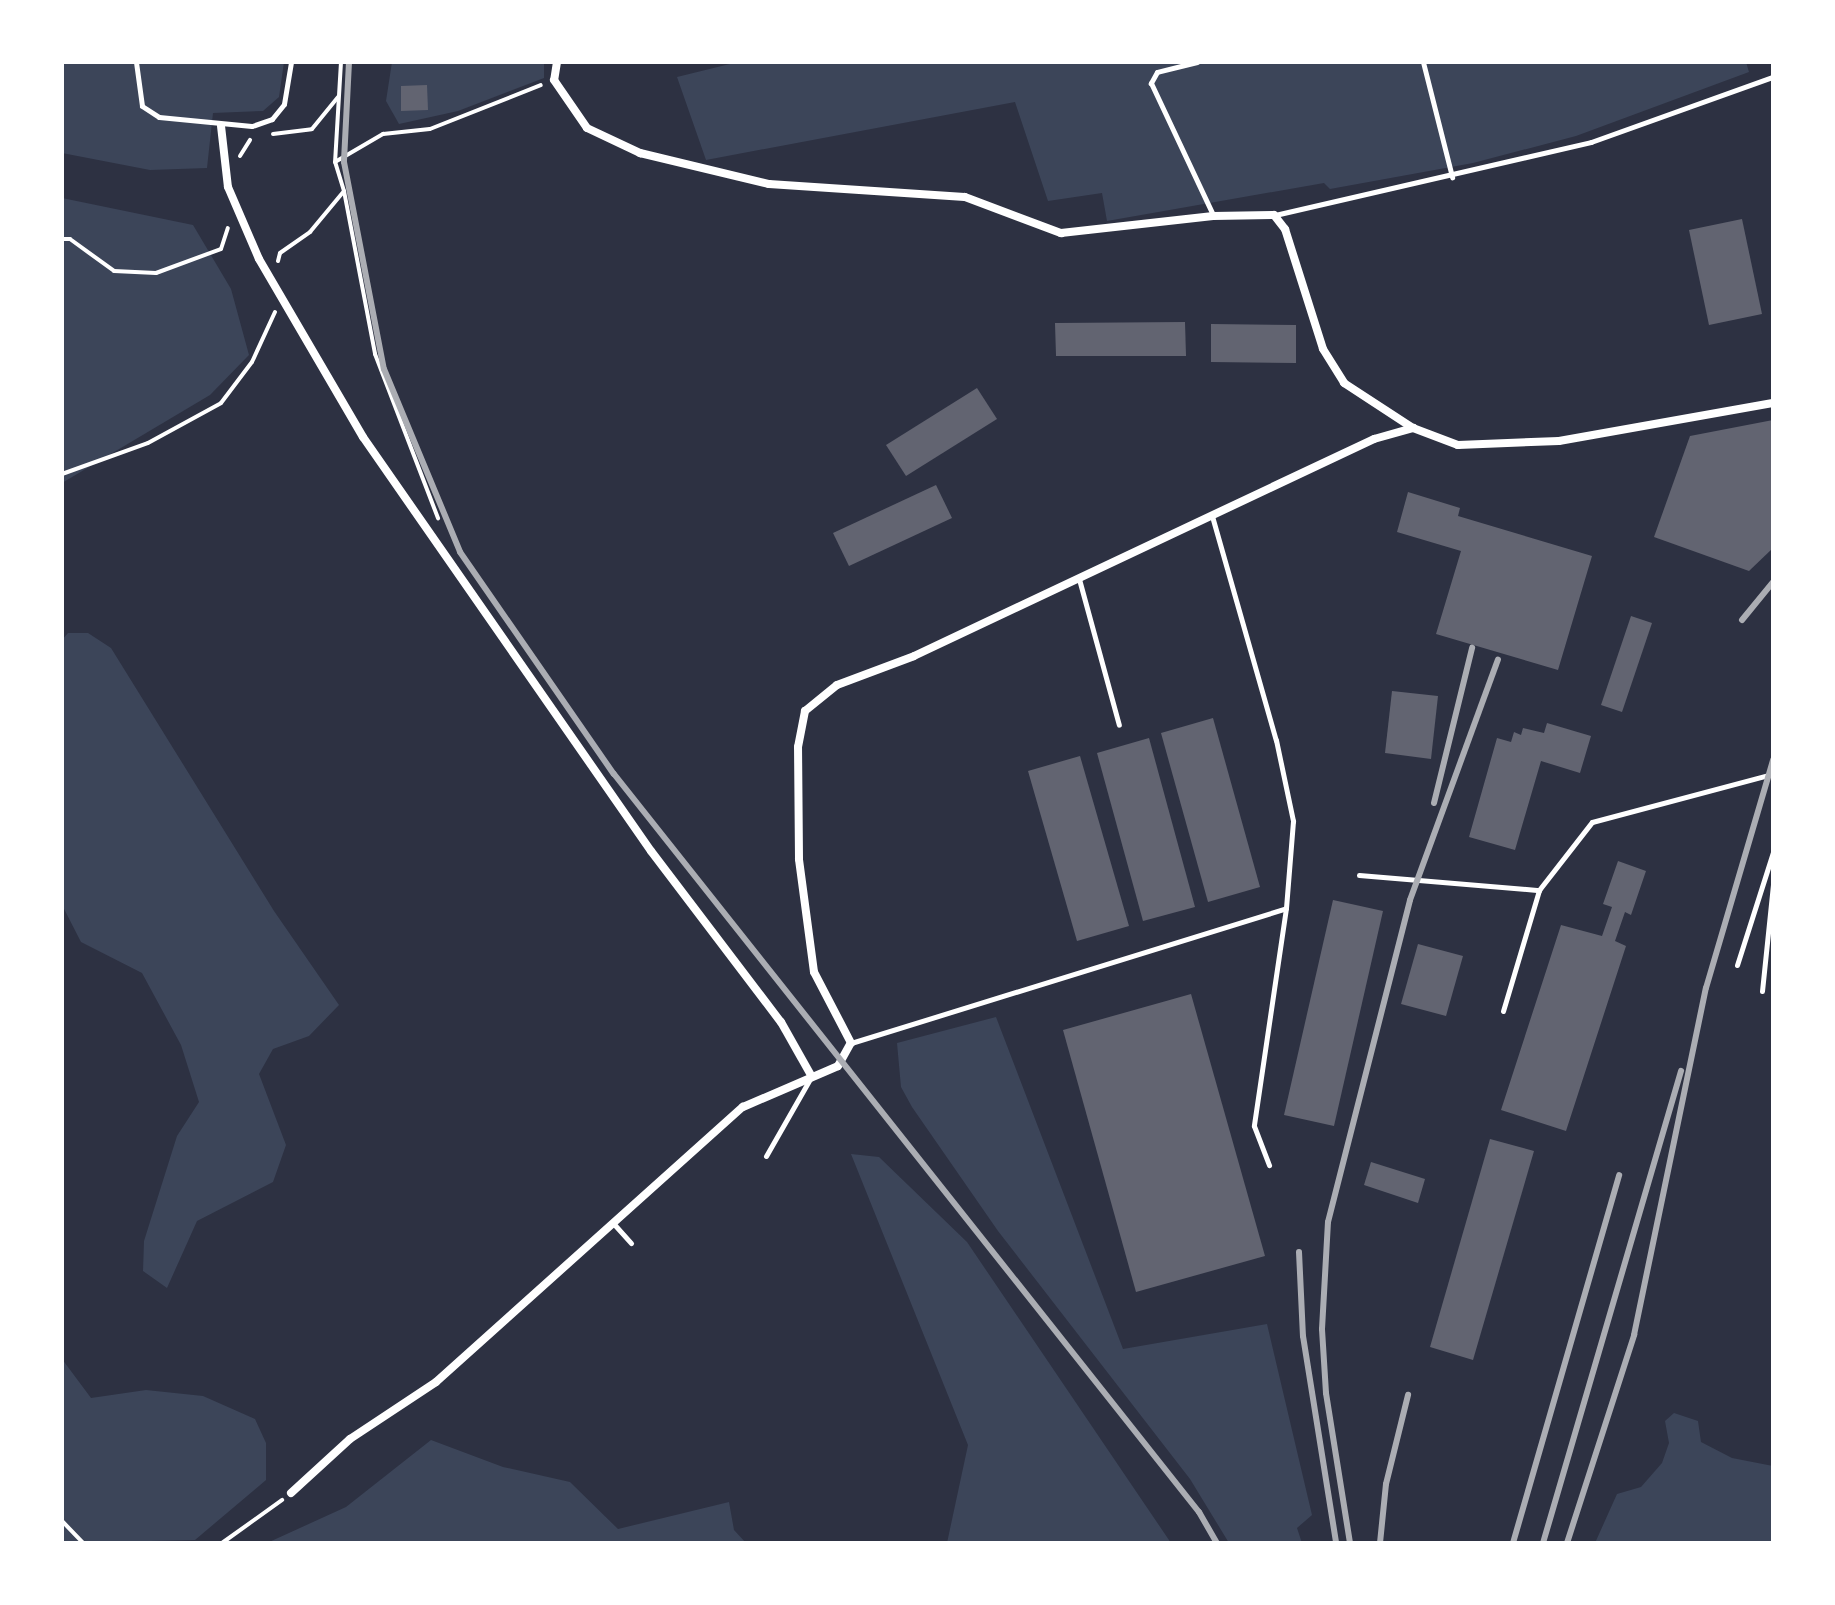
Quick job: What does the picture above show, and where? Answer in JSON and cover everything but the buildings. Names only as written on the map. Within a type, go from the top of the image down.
[{"type":"street","points":[[557,62],[554,80],[587,128],[640,153],[769,184],[965,197],[1061,233],[1213,216],[1274,215],[1285,229],[1323,349],[1344,383],[1413,428],[1458,445],[1559,441],[1773,403]]},
{"type":"street","points":[[221,126],[221,156],[234,202],[274,286],[363,437],[436,547],[651,851],[781,1022],[812,1077]]},
{"type":"street","points":[[291,1493],[350,1439],[436,1382],[743,1107],[838,1066],[851,1043],[814,972],[799,859],[798,747],[805,711],[837,685],[914,656],[1374,439],[1413,428]]},
{"type":"lane","points":[[136,62],[142,106],[159,117],[221,126],[252,126],[272,119],[284,104],[291,62]]},
{"type":"lane","points":[[1197,62],[1157,72],[1151,83],[1213,216]]},
{"type":"lane","points":[[1423,62],[1452,177]]},
{"type":"lane","points":[[1274,215],[1452,177],[1591,142],[1773,77]]},
{"type":"lane","points":[[1212,516],[1276,740],[1293,821],[1286,908],[1254,1126],[1269,1165]]},
{"type":"lane","points":[[1079,579],[1119,725]]},
{"type":"lane","points":[[1503,1011],[1539,890],[1592,822],[1773,774]]},
{"type":"lane","points":[[1737,965],[1773,852]]},
{"type":"lane","points":[[1359,875],[1539,890]]},
{"type":"lane","points":[[1762,991],[1773,885]]},
{"type":"lane","points":[[851,1043],[1286,908]]},
{"type":"lane","points":[[766,1156],[812,1077]]},
{"type":"lane","points":[[613,1223],[631,1243]]},
{"type":"path","points":[[341,62],[335,162],[344,191],[375,354],[444,531],[436,547]]},
{"type":"path","points":[[335,162],[383,134],[430,129],[554,80]]},
{"type":"path","points":[[239,165],[252,136],[312,129],[338,97]]},
{"type":"path","points":[[274,286],[280,253],[310,232],[344,191]]},
{"type":"path","points":[[62,239],[70,239],[114,271],[156,273],[221,249],[234,202]]},
{"type":"path","points":[[62,474],[148,443],[221,403],[252,362],[281,298]]},
{"type":"path","points":[[222,1543],[291,1493]]},
{"type":"path","points":[[62,1521],[83,1543]]},
{"type":"shaded area","points":[[62,62],[284,62],[279,97],[263,111],[213,113],[207,168],[150,170],[62,153]]},
{"type":"shaded area","points":[[392,62],[544,62],[544,78],[458,111],[399,124],[386,101]]},
{"type":"shaded area","points":[[738,62],[1746,62],[1749,72],[1576,136],[1473,163],[1330,189],[1324,183],[1107,221],[1102,193],[1048,201],[1015,102],[706,160],[677,77]]},
{"type":"shaded area","points":[[62,198],[193,225],[231,289],[249,355],[210,395],[62,483]]},
{"type":"shaded area","points":[[68,633],[88,633],[111,648],[274,911],[339,1005],[309,1036],[273,1049],[259,1074],[286,1145],[273,1182],[197,1221],[167,1288],[143,1271],[144,1241],[177,1136],[199,1102],[181,1045],[142,973],[81,942],[62,905],[62,640]]},
{"type":"shaded area","points":[[996,1017],[1123,1349],[1267,1324],[1312,1515],[1297,1528],[1302,1543],[1229,1543],[1190,1479],[998,1231],[912,1107],[901,1087],[897,1043]]},
{"type":"shaded area","points":[[851,1154],[879,1157],[967,1242],[1171,1543],[947,1543],[968,1445]]},
{"type":"shaded area","points":[[62,1359],[91,1398],[146,1390],[203,1396],[255,1419],[266,1443],[266,1480],[195,1540],[62,1543]]},
{"type":"shaded area","points":[[1674,1413],[1698,1421],[1701,1442],[1732,1458],[1773,1466],[1773,1543],[1595,1543],[1617,1494],[1641,1487],[1662,1463],[1669,1443],[1665,1421]]},
{"type":"shaded area","points":[[431,1440],[503,1467],[570,1482],[618,1529],[729,1502],[734,1530],[746,1543],[267,1543],[346,1507]]},
{"type":"railway","points":[[349,62],[344,162],[384,369],[460,552],[614,774],[1199,1512],[1217,1543]]},
{"type":"railway","points":[[1742,620],[1773,582]]},
{"type":"railway","points":[[1434,803],[1472,648]]},
{"type":"railway","points":[[1350,1543],[1326,1393],[1322,1329],[1328,1222],[1410,900],[1498,660]]},
{"type":"railway","points":[[1567,1543],[1634,1335],[1706,988],[1773,760]]},
{"type":"railway","points":[[1543,1543],[1681,1071]]},
{"type":"railway","points":[[1513,1543],[1619,1175]]},
{"type":"railway","points":[[1299,1252],[1303,1336],[1336,1543]]},
{"type":"railway","points":[[1380,1543],[1386,1484],[1408,1395]]}]
